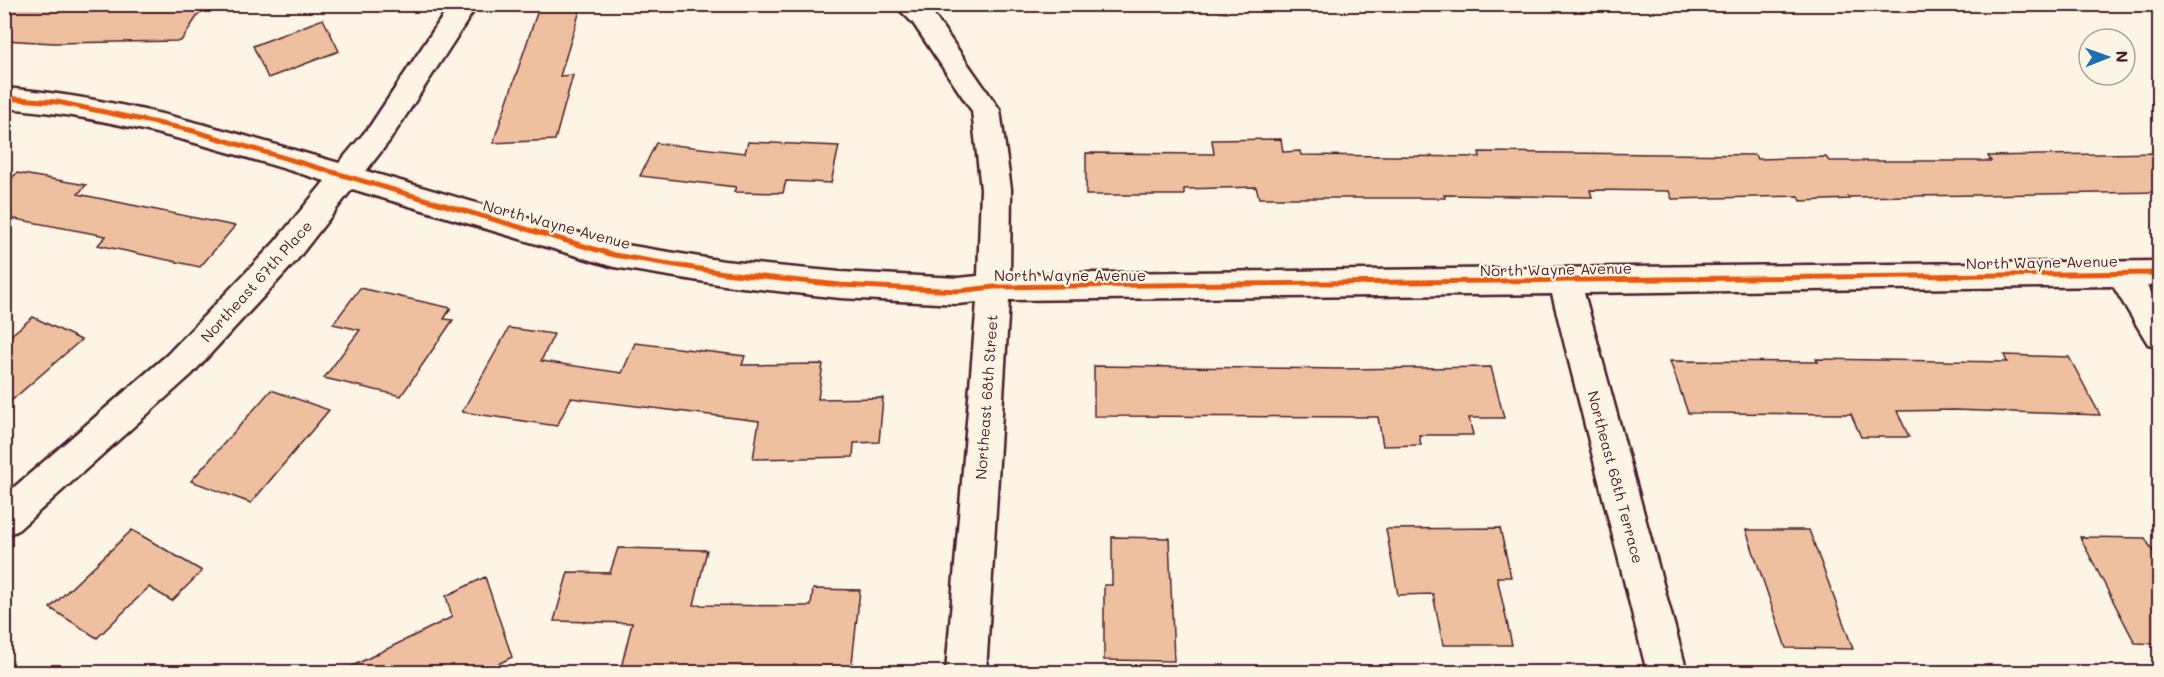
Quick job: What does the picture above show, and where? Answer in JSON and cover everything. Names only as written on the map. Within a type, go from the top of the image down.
[{"type":"street","name":"Northeast 67th Place","points":[[4,519],[179,365],[285,252],[380,133],[465,4]]},
{"type":"street","name":"Northeast 68th Street","points":[[907,4],[922,17],[986,110],[996,189],[994,287],[966,672]]},
{"type":"street","name":"North Wayne Avenue","points":[[4,98],[57,102],[190,130],[614,255],[724,273],[840,285],[958,291],[994,287],[2160,273]]},
{"type":"street","points":[[2122,273],[2160,334]]},
{"type":"street","name":"Northeast 68th Terrace","points":[[1565,281],[1667,672]]},
{"type":"building","points":[[4,4],[87,4],[85,7],[204,6],[181,41],[53,43],[4,40]]},
{"type":"building","points":[[540,4],[582,4],[560,76],[573,75],[555,140],[493,143]]},
{"type":"building","points":[[323,19],[339,51],[268,78],[253,46]]},
{"type":"building","points":[[1281,139],[1283,152],[1300,151],[1301,155],[1480,157],[1479,152],[1755,155],[1757,159],[1826,157],[1829,161],[1991,161],[1988,156],[2160,153],[2160,192],[1848,197],[1849,199],[1801,201],[1799,196],[1672,199],[1669,191],[1590,190],[1592,197],[1444,195],[1445,198],[1259,198],[1256,187],[1184,189],[1184,195],[1086,195],[1086,153],[1214,154],[1212,140]]},
{"type":"building","points":[[748,142],[839,146],[831,183],[786,181],[783,193],[734,192],[736,187],[640,176],[656,143],[745,153]]},
{"type":"building","points":[[17,173],[86,185],[78,194],[235,226],[200,267],[98,245],[106,236],[4,217],[4,185]]},
{"type":"building","points":[[360,288],[451,308],[444,319],[453,320],[401,396],[324,378],[360,330],[333,324]]},
{"type":"building","points":[[33,317],[81,340],[4,407],[4,341]]},
{"type":"building","points":[[509,328],[554,334],[541,361],[622,373],[635,343],[745,356],[742,365],[823,364],[818,399],[883,398],[879,442],[854,443],[853,457],[753,459],[759,421],[571,398],[557,426],[462,412]]},
{"type":"building","points":[[2004,355],[2069,357],[2100,415],[1954,410],[1897,411],[1909,437],[1861,437],[1851,414],[1688,413],[1670,361],[1818,362],[1816,359],[2007,362]]},
{"type":"building","points":[[1094,366],[1345,369],[1491,367],[1504,418],[1469,418],[1473,435],[1419,435],[1421,445],[1383,446],[1378,417],[1094,416]]},
{"type":"building","points":[[271,390],[329,410],[251,503],[191,481]]},
{"type":"building","points":[[1500,528],[1511,577],[1497,577],[1512,645],[1443,645],[1433,594],[1398,595],[1386,529]]},
{"type":"building","points":[[132,530],[202,571],[172,601],[149,587],[97,638],[50,608]]},
{"type":"building","points":[[1746,530],[1809,530],[1853,649],[1786,648]]},
{"type":"building","points":[[1112,537],[1169,538],[1174,661],[1104,660],[1104,585],[1112,585]]},
{"type":"building","points":[[2080,537],[2145,538],[2160,563],[2160,644],[2135,643]]},
{"type":"building","points":[[618,548],[707,550],[694,605],[811,606],[813,589],[860,590],[851,672],[620,672],[632,623],[554,621],[568,572],[610,573]]},
{"type":"building","points":[[485,577],[512,657],[482,672],[340,672],[452,617],[446,596]]},
{"type":"cycle path","points":[[4,98],[57,102],[190,130],[614,255],[724,273],[840,285],[958,291],[994,287],[2160,273]]}]
